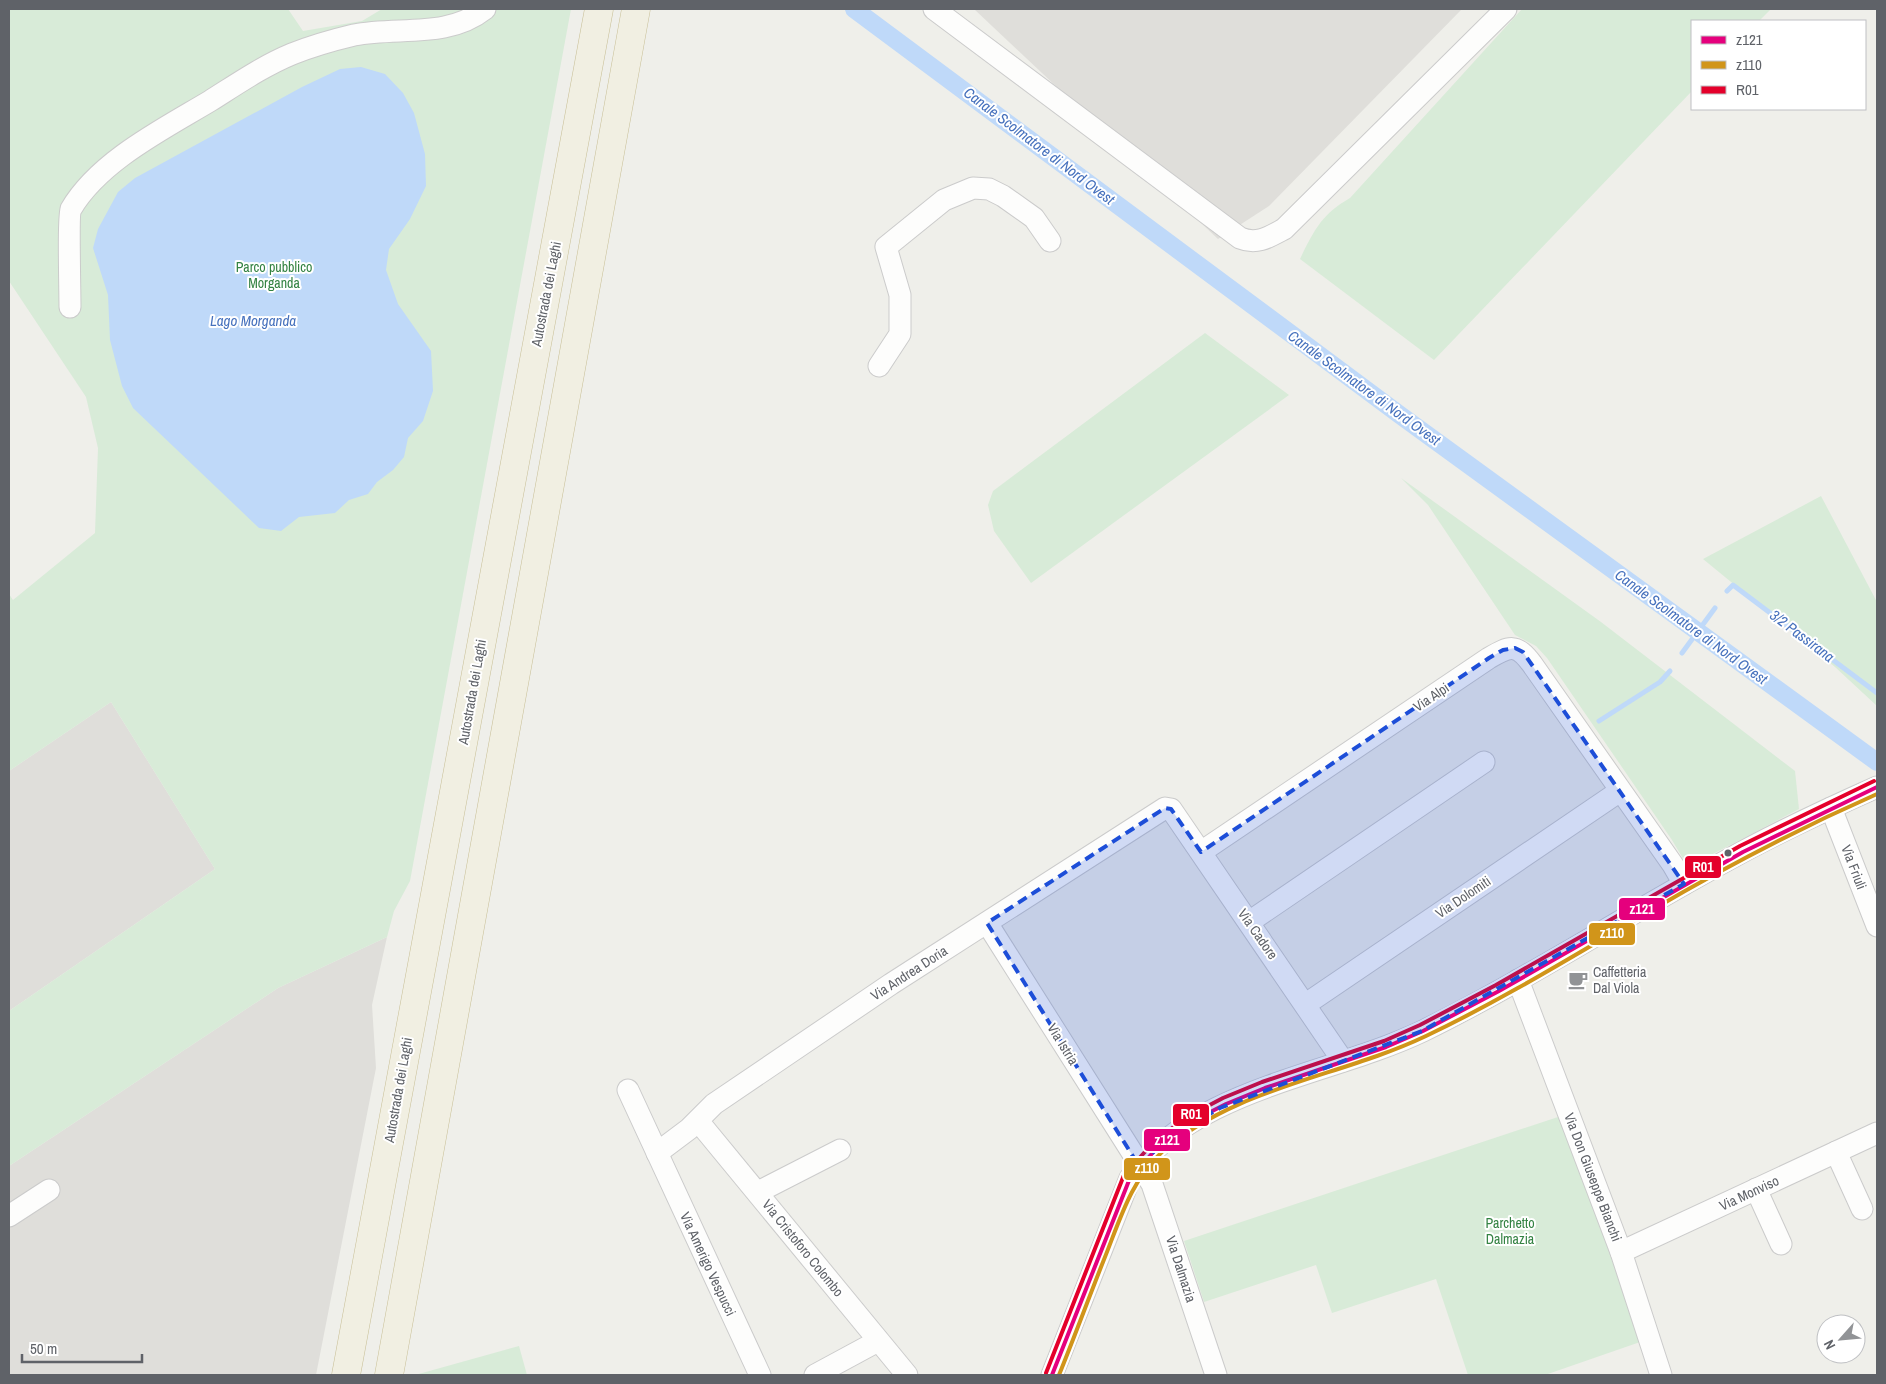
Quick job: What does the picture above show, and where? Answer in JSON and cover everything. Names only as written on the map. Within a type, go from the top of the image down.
[{"type":"highway","name":"Autostrada dei Laghi","points":[[346,1375],[599,9]]},
{"type":"highway","points":[[389,1375],[636,9]]},
{"type":"street","points":[[70,307],[70,210],[98,175],[152,136],[266,66],[293,54],[354,35],[383,31],[444,28],[485,9]]},
{"type":"street","points":[[934,9],[1240,238],[1251,242],[1284,229],[1506,9]]},
{"type":"street","points":[[879,366],[900,334],[900,295],[886,247],[944,200],[974,188],[989,189],[1034,218],[1050,240]]},
{"type":"street","name":"Via Alpi","points":[[1202,852],[1489,658],[1503,650],[1515,648],[1523,652],[1532,664],[1620,791]]},
{"type":"street","points":[[1249,922],[1484,762]]},
{"type":"street","points":[[1052,1375],[1130,1178],[1139,1166],[1168,1138],[1220,1108],[1422,1032],[1518,980],[1684,884],[1770,838],[1871,790]]},
{"type":"street","points":[[1620,791],[1673,865],[1684,884]]},
{"type":"street","name":"Via Dolomiti","points":[[1306,1004],[1620,791]]},
{"type":"street","name":"Via Andrea Doria","points":[[656,1153],[698,1121],[722,1099],[891,984],[1152,815],[1165,808],[1171,809]]},
{"type":"street","name":"Via Friuli","points":[[1831,808],[1870,886],[1877,926]]},
{"type":"street","name":"Via Cadore","points":[[1171,809],[1306,1004],[1343,1061]]},
{"type":"street","name":"Via Istria","points":[[987,922],[1139,1166]]},
{"type":"street","name":"Via Don Giuseppe Bianchi","points":[[1518,980],[1621,1252],[1661,1375]]},
{"type":"street","name":"Via Amerigo Vespucci","points":[[628,1090],[760,1375]]},
{"type":"street","name":"Via Cristoforo Colombo","points":[[698,1121],[907,1375]]},
{"type":"street","name":"Via Monviso","points":[[1621,1252],[1877,1133]]},
{"type":"street","points":[[758,1192],[840,1150]]},
{"type":"street","points":[[1836,1152],[1862,1209]]},
{"type":"street","name":"Via Dalmazia","points":[[1139,1166],[1152,1184],[1161,1208],[1216,1375]]},
{"type":"street","points":[[1756,1189],[1781,1244]]},
{"type":"street","points":[[9,1216],[49,1190]]},
{"type":"street","points":[[815,1375],[878,1340]]},
{"type":"highlighted area","points":[[1515,648],[1523,652],[1684,884],[1422,1031],[1220,1108],[1168,1138],[1139,1166],[987,923],[1165,808],[1171,809],[1201,852],[1489,658],[1503,650]]},
{"type":"shaded area","points":[[974,9],[1462,9],[1269,206],[1218,239]]},
{"type":"shaded area","points":[[111,702],[215,869],[9,1011],[9,771]]},
{"type":"shaded area","points":[[387,937],[372,1005],[376,1068],[316,1375],[9,1375],[9,1166],[278,988]]},
{"type":"green space","name":"Parco pubblico Morganda","points":[[9,9],[288,9],[303,31],[362,21],[382,9],[571,9],[410,881],[394,911],[387,937],[278,988],[9,1166],[9,1011],[215,869],[111,702],[9,771],[9,594],[13,600],[95,533],[98,448],[86,397],[9,281]]},
{"type":"green space","points":[[1522,9],[1771,9],[1760,20],[1691,20],[1691,92],[1434,360],[1300,259],[1320,224],[1332,210],[1350,198]]},
{"type":"green space","points":[[1205,333],[1289,395],[1031,583],[994,531],[988,505],[993,491]]},
{"type":"green space","points":[[1401,478],[1601,622],[1795,771],[1799,809],[1688,867],[1672,840],[1547,658],[1536,646],[1515,635],[1428,505]]},
{"type":"green space","points":[[1821,496],[1877,602],[1877,706],[1835,667],[1703,559]]},
{"type":"green space","name":"Parchetto Dalmazia","points":[[1561,1116],[1643,1341],[1545,1375],[1468,1375],[1436,1279],[1332,1313],[1316,1265],[1204,1302],[1184,1241]]},
{"type":"green space","points":[[519,1346],[527,1375],[415,1375]]},
{"type":"water","name":"Lago Morganda","points":[[361,67],[385,74],[403,93],[414,113],[425,154],[426,186],[410,219],[389,249],[386,270],[398,304],[431,351],[433,391],[423,421],[408,438],[404,457],[393,470],[377,482],[368,494],[349,500],[335,513],[299,517],[281,531],[259,528],[133,408],[122,386],[110,340],[108,295],[93,248],[98,229],[118,192],[135,178],[302,87],[340,69]]},
{"type":"waterway","name":"Canale Scolmatore di Nord Ovest","points":[[854,9],[1400,415],[1877,762]]},
{"type":"waterway","name":"3/2 Passirana","points":[[1727,591],[1733,585],[1877,693]]},
{"type":"waterway","name":"3/2 Passirana","points":[[1682,653],[1715,608]]},
{"type":"waterway","name":"3/2 Passirana","points":[[1599,721],[1660,682],[1670,671]]},
{"type":"transit line","name":"R01","points":[[1046,1373],[1124,1175],[1153,1143],[1185,1118],[1223,1098],[1262,1082],[1384,1041],[1420,1025],[1496,985],[1740,846],[1874,781]]},
{"type":"transit line","name":"z121","points":[[1052,1375],[1130,1178],[1157,1148],[1189,1123],[1226,1104],[1265,1088],[1386,1047],[1423,1031],[1499,991],[1743,852],[1877,787]]},
{"type":"transit line","name":"z110","points":[[1059,1375],[1133,1189],[1151,1163],[1191,1130],[1222,1112],[1255,1098],[1393,1050],[1455,1022],[1569,959],[1735,863],[1791,834],[1877,794]]},
{"type":"place","name":"Caffetteria Dal Viola","points":[[1578,980]]}]
